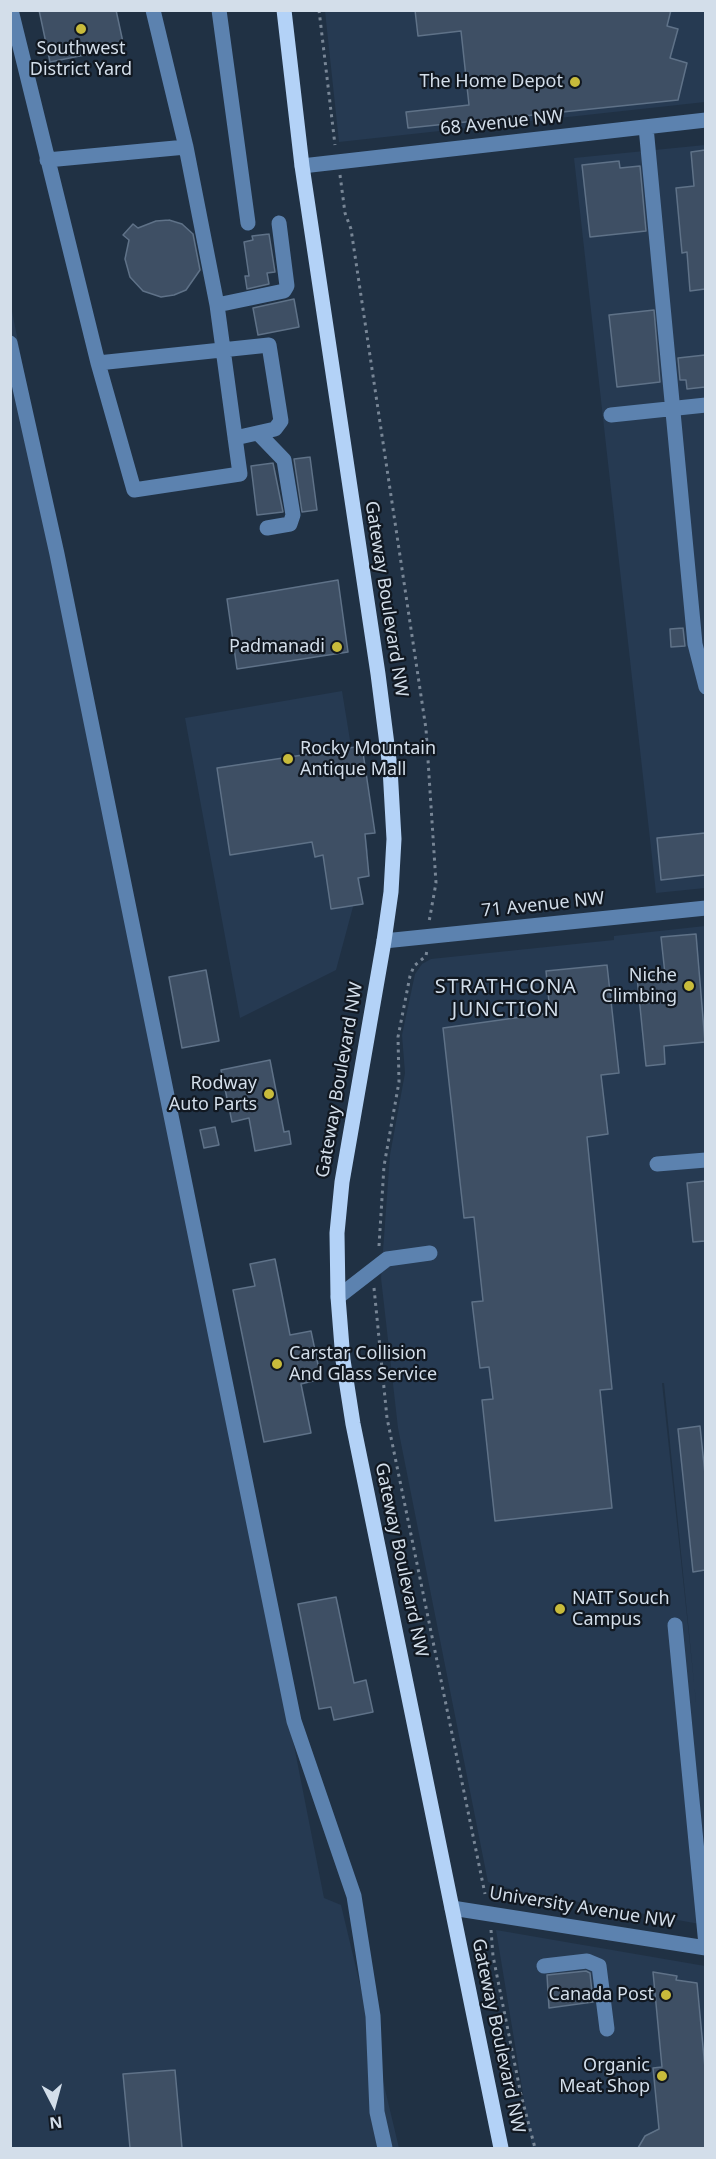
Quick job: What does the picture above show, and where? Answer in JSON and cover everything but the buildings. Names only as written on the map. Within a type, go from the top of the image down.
[{"type":"main road","name":"Gateway Boulevard NW","points":[[284,10],[302,166],[390,768],[394,839],[391,892],[384,941],[342,1182],[337,1233],[338,1297],[353,1424],[501,2148]]},
{"type":"street","points":[[11,10],[98,363],[134,490],[240,474],[217,305],[186,147],[153,10]]},
{"type":"street","points":[[219,10],[248,224]]},
{"type":"street","name":"68 Avenue NW","points":[[302,166],[705,120]]},
{"type":"street","points":[[646,127],[705,687]]},
{"type":"street","points":[[47,160],[186,147]]},
{"type":"street","points":[[217,305],[284,291],[287,286],[279,223]]},
{"type":"street","points":[[10,343],[57,554],[294,1721],[354,1896],[373,2016],[377,2112],[385,2148]]},
{"type":"street","points":[[98,363],[269,345],[281,421],[275,429],[235,438]]},
{"type":"street","points":[[611,416],[705,405]]},
{"type":"street","points":[[258,433],[285,460],[293,515],[290,524],[267,528]]},
{"type":"street","name":"71 Avenue NW","points":[[384,941],[705,908]]},
{"type":"street","points":[[657,1164],[705,1160]]},
{"type":"street","points":[[338,1297],[387,1259],[430,1253]]},
{"type":"street","points":[[675,1625],[705,1947]]},
{"type":"street","name":"University Avenue NW","points":[[452,1908],[705,1947]]},
{"type":"street","points":[[544,1966],[587,1961],[599,1966],[608,2029]]},
{"type":"path","points":[[319,10],[335,145]]},
{"type":"path","points":[[339,174],[345,213],[351,229],[426,729],[436,865],[435,897],[429,918]]},
{"type":"path","points":[[378,1257],[384,1166],[399,1082],[398,1037],[411,971],[426,956]]},
{"type":"path","points":[[375,1280],[374,1302],[387,1418],[485,1894]]},
{"type":"path","points":[[491,1930],[493,1956],[521,2095],[535,2148]]},
{"type":"shaded area","points":[[325,11],[705,11],[705,102],[339,142]]},
{"type":"shaded area","points":[[705,145],[705,888],[656,893],[574,158]]},
{"type":"shaded area","points":[[10,301],[324,1898],[341,1905],[399,2148],[11,2148]]},
{"type":"shaded area","points":[[342,691],[368,851],[336,970],[240,1018],[185,718]]},
{"type":"shaded area","name":"NAIT Souch Campus","points":[[705,926],[705,1925],[518,1891],[488,1882],[398,1428],[381,1278],[390,1155],[405,1073],[402,1035],[415,974],[422,964],[431,959],[614,940],[614,936]],"holes":[[[662,1383],[664,1383],[694,1686]]]},
{"type":"shaded area","points":[[496,1930],[705,1966],[705,2148],[532,2148]]},
{"type":"place","name":"Southwest District Yard","points":[[81,29]]},
{"type":"place","name":"The Home Depot","points":[[575,82]]},
{"type":"place","name":"Padmanadi","points":[[337,647]]},
{"type":"place","name":"Rocky Mountain Antique Mall","points":[[288,759]]},
{"type":"place","name":"Niche Climbing","points":[[689,986]]},
{"type":"place","name":"Rodway Auto Parts","points":[[269,1094]]},
{"type":"place","name":"Carstar Collision And Glass Service","points":[[277,1364]]},
{"type":"place","name":"NAIT Souch Campus","points":[[560,1609]]},
{"type":"place","name":"Canada Post","points":[[666,1995]]},
{"type":"place","name":"Organic Meat Shop","points":[[662,2076]]},
{"type":"district","name":"STRATHCONA JUNCTION","points":[[506,998]]}]
